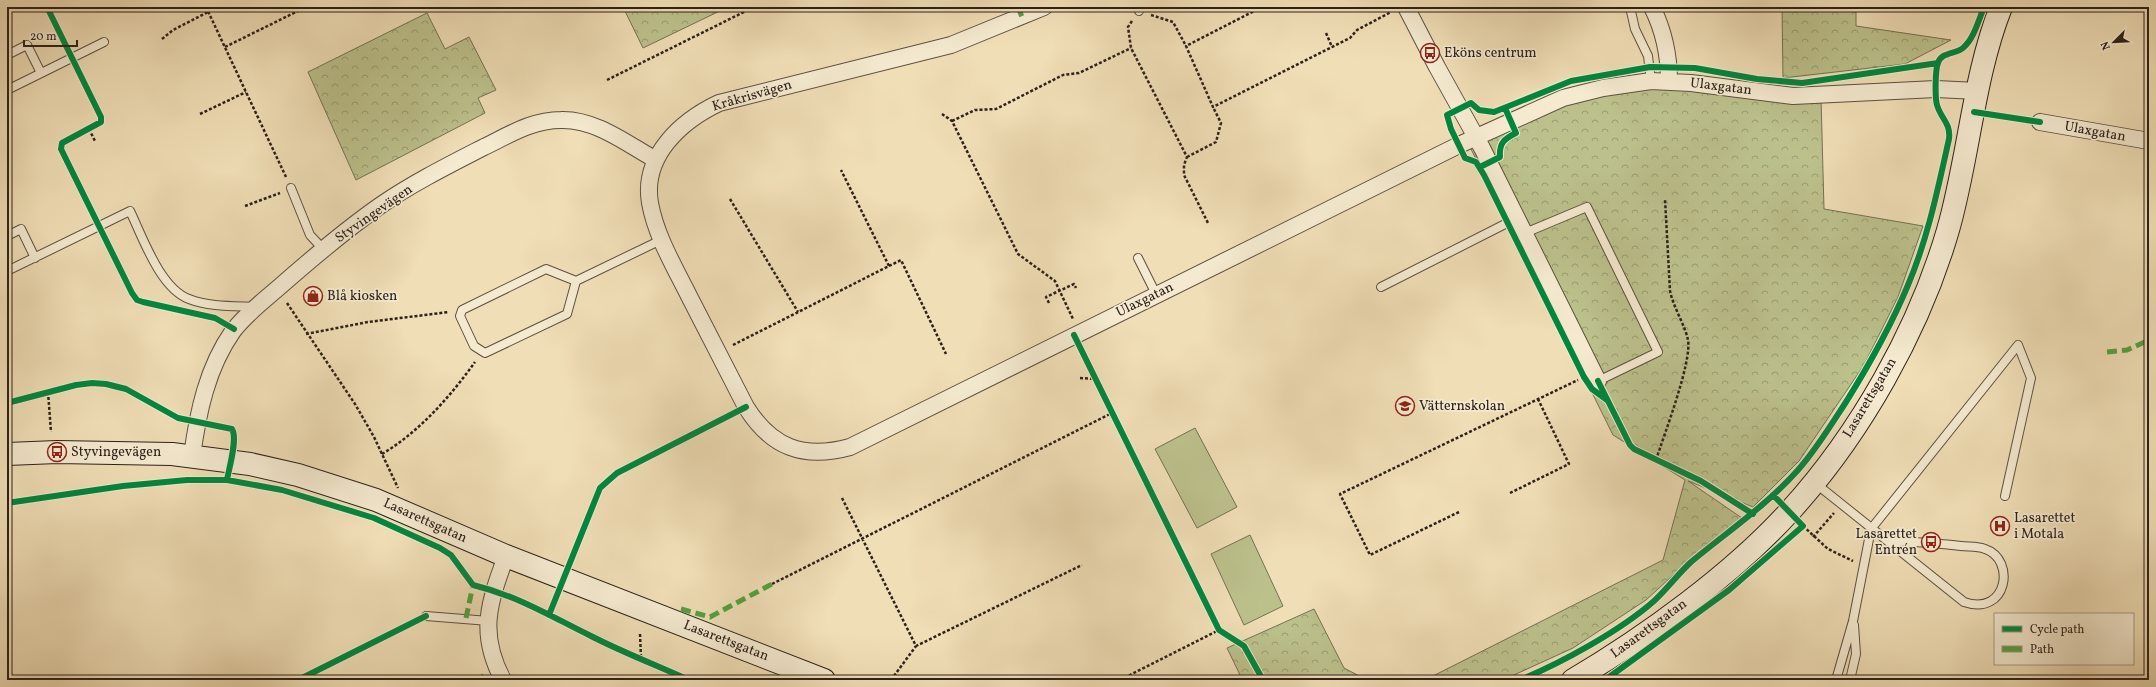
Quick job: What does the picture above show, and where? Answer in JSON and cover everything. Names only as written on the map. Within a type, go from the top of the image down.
[{"type":"street","name":"Kråkrisvägen","points":[[812,453],[782,444],[760,427],[746,407],[661,240],[650,202],[649,187],[656,160],[665,144],[679,128],[705,110],[719,103],[951,45],[1044,7]]},
{"type":"street","points":[[1652,7],[1665,40],[1669,66],[1669,81]]},
{"type":"street","name":"Lasarettsgatan","points":[[1573,680],[1635,640],[1711,583],[1773,529],[1815,482],[1858,421],[1913,324],[1929,285],[1947,231],[1961,180],[1986,56],[2001,7]]},
{"type":"street","points":[[1400,8],[1482,148],[1525,233],[1591,379]]},
{"type":"street","name":"Ulaxgatan","points":[[812,453],[832,452],[850,447],[1079,332],[1475,137],[1563,98],[1603,88],[1651,81],[1669,81],[1793,96],[1936,89],[1978,91]]},
{"type":"street","name":"Styvingevägen","points":[[192,456],[197,421],[210,374],[221,349],[234,329],[277,289],[381,205],[455,162],[523,128],[540,122],[562,120],[591,125],[656,160]]},
{"type":"street","name":"Ulaxgatan","points":[[2040,122],[2149,141]]},
{"type":"street","name":"Lasarettsgatan","points":[[7,454],[57,452],[172,454],[250,464],[298,475],[342,488],[411,514],[506,556],[824,680]]},
{"type":"street","points":[[503,680],[491,657],[488,645],[489,621],[493,596],[506,556]]},
{"type":"lane","points":[[1630,7],[1635,29],[1648,56],[1651,81]]},
{"type":"lane","points":[[7,90],[104,42]]},
{"type":"lane","points":[[7,55],[27,45],[41,73]]},
{"type":"lane","points":[[291,188],[310,235],[324,250]]},
{"type":"lane","points":[[1525,233],[1587,207],[1658,352],[1591,379]]},
{"type":"lane","points":[[7,271],[130,211],[164,279],[179,294],[190,299],[208,303],[257,307]]},
{"type":"lane","points":[[1381,287],[1517,218]]},
{"type":"lane","points":[[7,236],[21,229],[35,258]]},
{"type":"lane","points":[[576,281],[567,314],[485,353],[474,346],[460,316],[462,310],[546,270],[576,281],[661,240]]},
{"type":"lane","points":[[1138,258],[1156,294]]},
{"type":"lane","points":[[1836,680],[1853,621],[1871,529],[2018,346],[2031,378],[2005,496]]},
{"type":"lane","points":[[1815,482],[1871,529],[1890,541],[1964,602],[1974,606],[1986,603],[1996,599],[2002,589],[2004,578],[2002,566],[1986,549],[1931,542],[1890,541]]},
{"type":"lane","points":[[426,616],[489,621]]},
{"type":"lane","points":[[1850,680],[1856,654],[1853,621]]},
{"type":"path","points":[[206,7],[291,188],[245,206]]},
{"type":"path","points":[[225,47],[306,7]]},
{"type":"path","points":[[607,80],[754,7]]},
{"type":"path","points":[[1186,46],[1262,7]]},
{"type":"path","points":[[1214,107],[1350,38],[1357,30],[1400,8]]},
{"type":"path","points":[[1187,157],[1131,48],[1128,27],[1138,9],[1173,22],[1186,46],[1221,123],[1216,142],[1187,157],[1184,165],[1184,175],[1208,223]]},
{"type":"path","points":[[162,39],[173,30],[208,12]]},
{"type":"path","points":[[1326,33],[1332,47]]},
{"type":"path","points":[[952,121],[975,110],[996,109],[1063,75],[1079,73],[1131,48]]},
{"type":"path","points":[[200,114],[246,92]]},
{"type":"path","points":[[942,114],[952,121],[1018,254],[1055,282],[1079,332]]},
{"type":"path","points":[[89,129],[95,141]]},
{"type":"path","points":[[841,170],[889,266]]},
{"type":"path","points":[[730,199],[798,312]]},
{"type":"path","points":[[1656,460],[1684,368],[1688,342],[1672,304],[1665,199]]},
{"type":"path","points":[[718,353],[901,260],[946,354]]},
{"type":"path","points":[[1049,303],[1046,297],[1074,284],[1076,288]]},
{"type":"path","points":[[277,289],[306,334],[355,404],[382,454],[411,514]]},
{"type":"path","points":[[306,334],[368,322],[462,310]]},
{"type":"path","points":[[382,454],[400,443],[422,424],[482,351]]},
{"type":"path","points":[[1080,378],[1095,379]]},
{"type":"path","points":[[1460,512],[1370,555],[1340,494],[1538,399],[1591,379]]},
{"type":"path","points":[[48,392],[51,432]]},
{"type":"path","points":[[1510,493],[1569,464],[1538,399]]},
{"type":"path","points":[[772,584],[1112,413]]},
{"type":"path","points":[[842,498],[861,539],[916,646]]},
{"type":"path","points":[[1813,537],[1841,504]]},
{"type":"path","points":[[1803,526],[1813,537],[1828,549],[1865,565]]},
{"type":"path","points":[[891,680],[916,646],[1082,565]]},
{"type":"path","points":[[1120,680],[1220,630]]},
{"type":"path","points":[[640,634],[641,658]]},
{"type":"path","points":[[314,672],[319,680]]},
{"type":"green space","points":[[623,7],[728,7],[643,48]]},
{"type":"green space","points":[[1782,7],[1856,7],[1856,26],[1951,40],[1905,64],[1783,78]]},
{"type":"green space","points":[[427,13],[445,49],[469,37],[496,90],[478,98],[485,113],[356,180],[308,72]]},
{"type":"green space","points":[[1673,77],[1821,98],[1824,209],[1923,226],[1898,297],[1864,365],[1799,461],[1753,507],[1688,481],[1742,518],[1707,544],[1646,600],[1573,648],[1503,680],[1425,680],[1663,560],[1685,480],[1613,435],[1466,139],[1540,100]]},
{"type":"green space","points":[[1195,428],[1237,507],[1197,528],[1155,449]]},
{"type":"green space","points":[[1250,535],[1283,606],[1244,625],[1211,554]]},
{"type":"green space","points":[[1314,609],[1344,668],[1367,680],[1240,680],[1242,679],[1227,648]]},
{"type":"marked path","points":[[1018,7],[1022,17]]},
{"type":"marked path","points":[[2107,352],[2127,350],[2149,340]]},
{"type":"marked path","points":[[681,609],[710,617],[772,584]]},
{"type":"marked path","points":[[466,618],[473,585]]},
{"type":"cycle path","points":[[47,7],[101,117],[101,122],[62,143],[61,149],[132,293],[137,300],[215,318],[234,329]]},
{"type":"cycle path","points":[[1520,680],[1553,665],[1607,635],[1654,601],[1691,562],[1760,507],[1786,483],[1805,462],[1823,437],[1855,388],[1879,345],[1915,267],[1932,213],[1949,139],[1949,129],[1936,101],[1936,72],[1938,63],[1945,55],[1960,50],[1967,44],[1973,34],[1984,7]]},
{"type":"cycle path","points":[[1607,400],[1592,389],[1584,377],[1484,175],[1476,162],[1465,158],[1451,129],[1447,115],[1471,103],[1479,110],[1494,112],[1571,81],[1650,67],[1695,68],[1757,79],[1802,83],[1938,63]]},
{"type":"cycle path","points":[[1480,167],[1500,157],[1501,145],[1508,137],[1516,133],[1505,108]]},
{"type":"cycle path","points":[[1974,112],[2040,122]]},
{"type":"cycle path","points":[[1074,335],[1219,630],[1244,646],[1263,680]]},
{"type":"cycle path","points":[[1598,381],[1630,445],[1634,449],[1701,481],[1753,514]]},
{"type":"cycle path","points":[[7,403],[76,385],[92,383],[106,384],[126,389],[178,418],[232,429],[234,434],[234,446],[227,480]]},
{"type":"cycle path","points":[[549,615],[600,488],[617,473],[746,407]]},
{"type":"cycle path","points":[[7,503],[123,486],[187,480],[227,480],[282,490],[374,518],[440,548],[451,555],[473,585],[519,601],[615,648],[689,680]]},
{"type":"cycle path","points":[[1605,680],[1729,590],[1803,526],[1773,495]]},
{"type":"cycle path","points":[[298,680],[426,616]]},
{"type":"place","name":"Eköns centrum","points":[[1430,53]]},
{"type":"place","name":"Blå kiosken","points":[[313,296]]},
{"type":"place","name":"Vätternskolan","points":[[1405,406]]},
{"type":"place","name":"Styvingevägen","points":[[57,452]]},
{"type":"place","name":"Lasarettet i Motala","points":[[2000,526]]},
{"type":"place","name":"Lasarettet Entrén","points":[[1931,542]]}]
